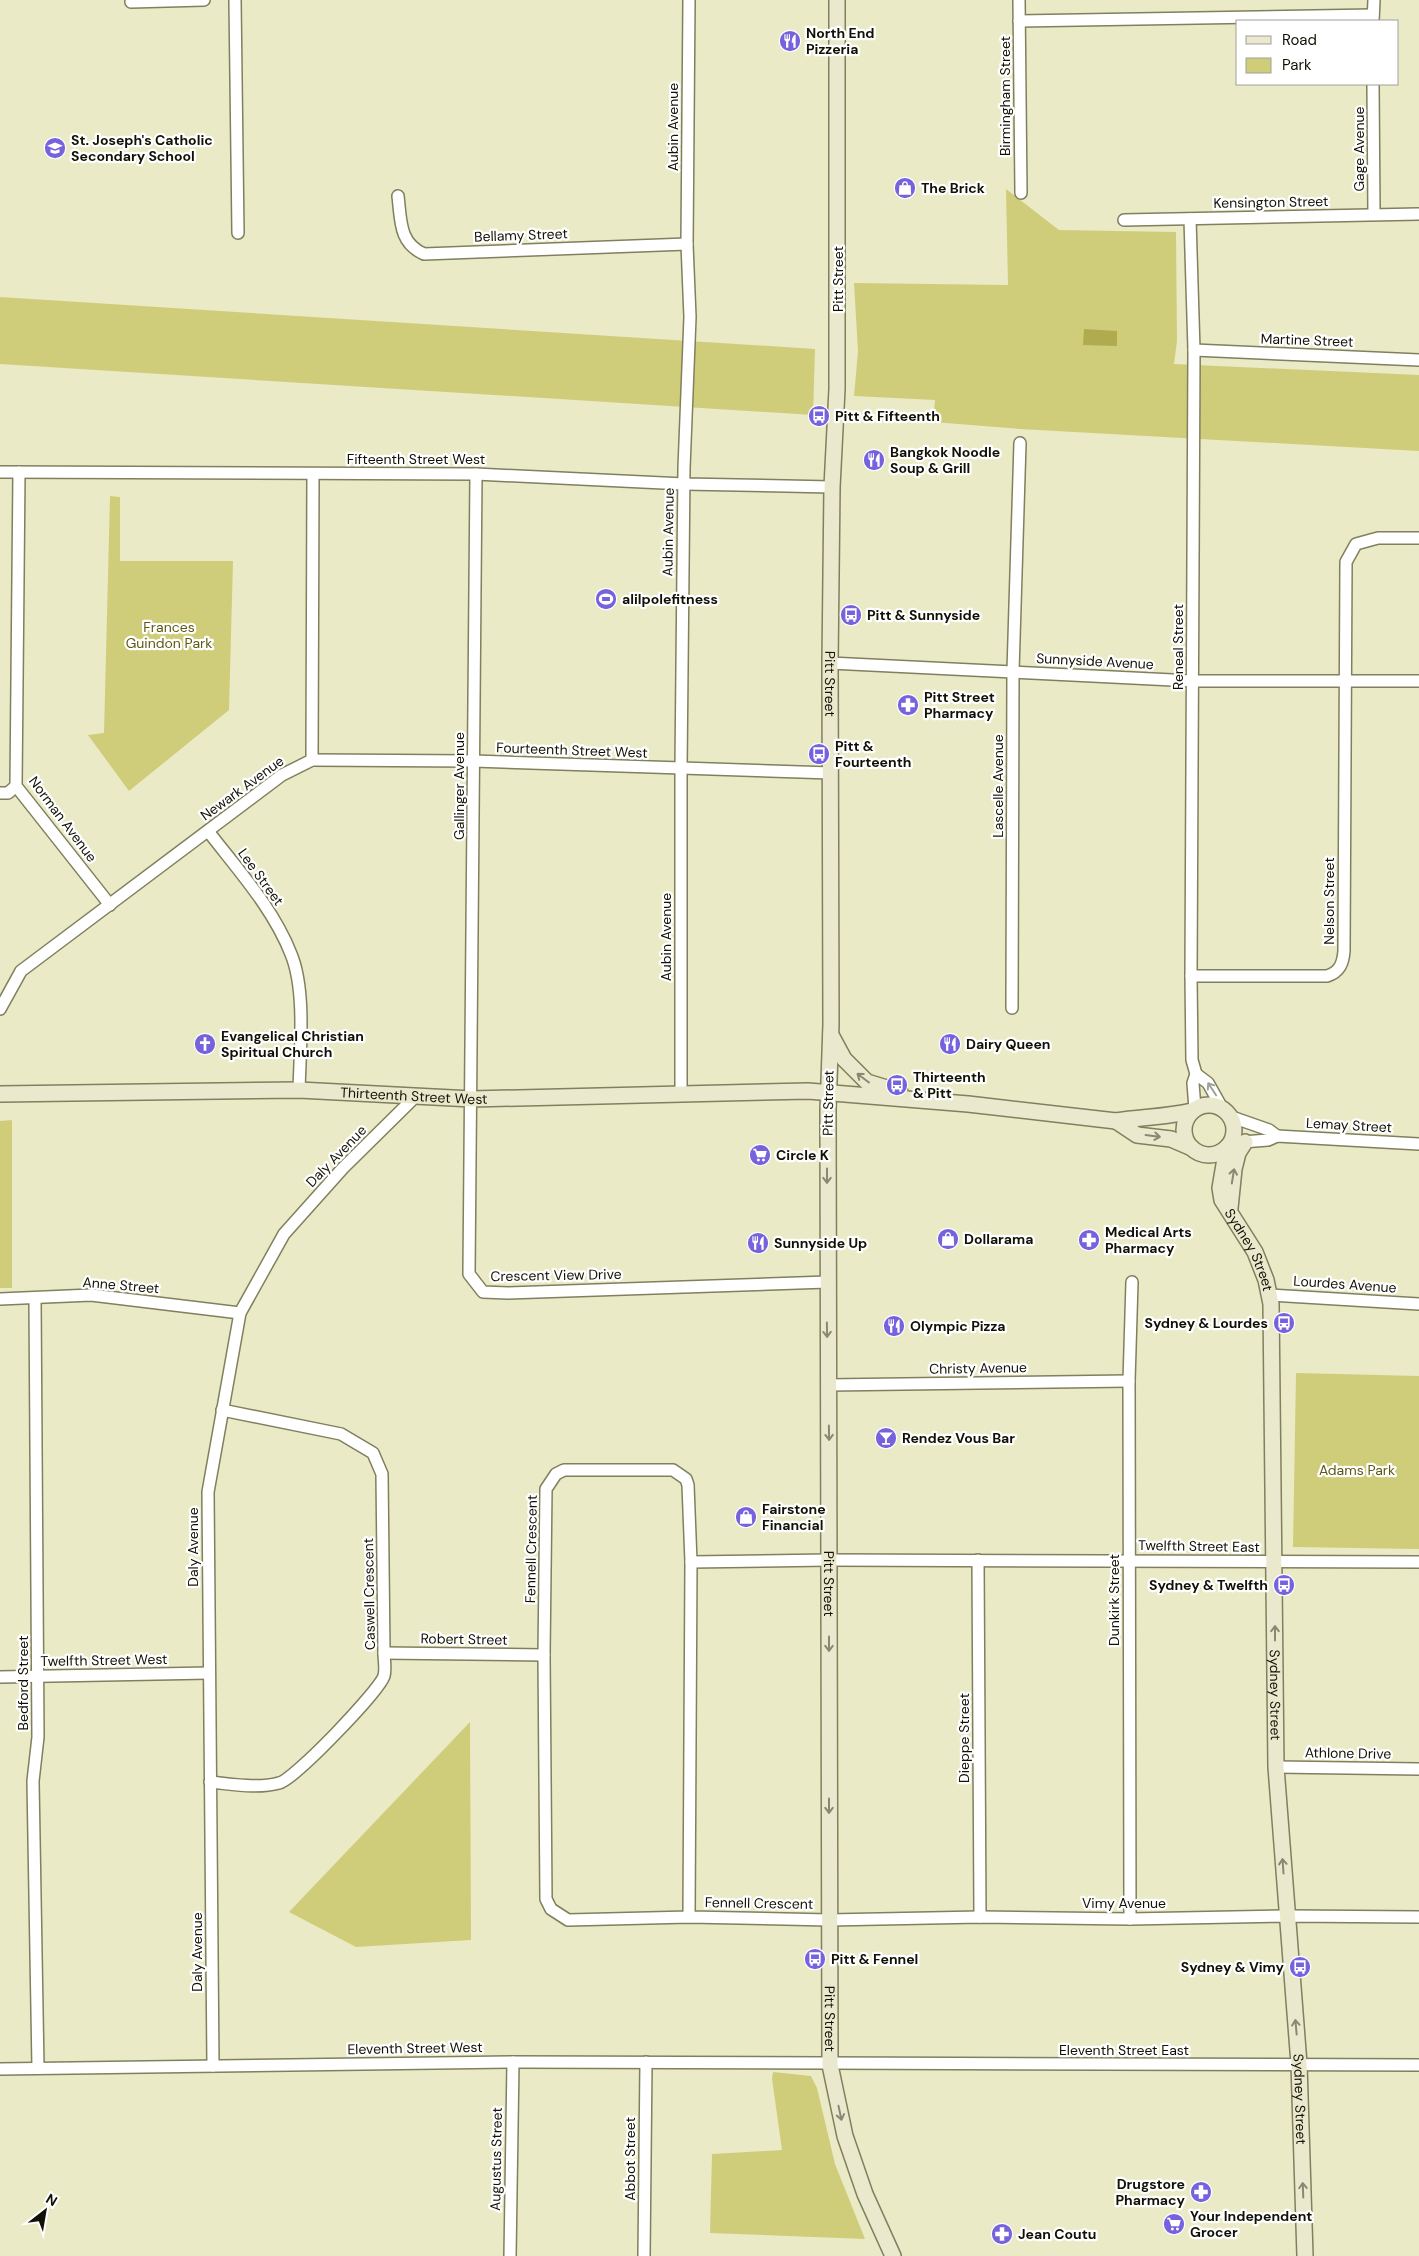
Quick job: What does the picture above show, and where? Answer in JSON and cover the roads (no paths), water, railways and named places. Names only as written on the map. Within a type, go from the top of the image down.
[{"type":"street","points":[[131,2],[204,0]]},
{"type":"street","points":[[235,0],[238,233]]},
{"type":"street","name":"Aubin Avenue","points":[[681,1094],[681,769],[684,484],[690,317],[687,244],[689,0]]},
{"type":"street","name":"Pitt Street","points":[[837,0],[837,379],[832,487],[830,663],[830,1034],[827,1282],[830,2065],[845,2136],[865,2194],[893,2256]]},
{"type":"street","name":"Birmingham Street","points":[[1019,0],[1020,193]]},
{"type":"street","points":[[1019,22],[1373,18],[1374,0]]},
{"type":"street","name":"Gage Avenue","points":[[1373,85],[1374,214]]},
{"type":"street","name":"Bellamy Street","points":[[398,196],[403,234],[412,248],[424,254],[687,244]]},
{"type":"street","name":"Kensington Street","points":[[1124,220],[1419,214]]},
{"type":"street","name":"Reneal Street","points":[[1190,219],[1194,350],[1191,976],[1192,1060],[1196,1074],[1193,1083],[1194,1110]]},
{"type":"street","name":"Martine Street","points":[[1194,350],[1419,360]]},
{"type":"street","name":"Lascelle Avenue","points":[[1012,1008],[1013,671],[1020,443]]},
{"type":"street","name":"Fifteenth Street West","points":[[0,472],[476,474],[684,484],[832,487]]},
{"type":"street","name":"Norman Avenue","points":[[19,472],[16,786],[110,905]]},
{"type":"street","points":[[312,760],[313,474]]},
{"type":"street","name":"Gallinger Avenue","points":[[472,1099],[476,474]]},
{"type":"street","points":[[1345,682],[1346,562],[1356,544],[1378,538],[1419,538]]},
{"type":"street","name":"Sunnyside Avenue","points":[[830,663],[1193,681],[1419,681]]},
{"type":"street","name":"Nelson Street","points":[[1191,976],[1327,976],[1336,972],[1342,965],[1345,682]]},
{"type":"street","name":"Fourteenth Street West","points":[[312,760],[474,761],[831,773]]},
{"type":"street","name":"Newark Avenue","points":[[0,1009],[21,971],[282,775],[312,760]]},
{"type":"street","points":[[0,793],[8,793],[16,786]]},
{"type":"street","name":"Lee Street","points":[[208,831],[267,907],[292,954],[298,981],[301,1050],[299,1090]]},
{"type":"street","points":[[830,1034],[844,1059],[867,1082],[925,1100],[1116,1122],[1140,1117],[1166,1117],[1207,1105],[1225,1112]]},
{"type":"street","points":[[1116,1122],[1137,1134],[1171,1138],[1200,1153],[1211,1154],[1228,1145],[1234,1130],[1208,1082],[1196,1074]]},
{"type":"street","name":"Thirteenth Street West","points":[[0,1093],[299,1090],[472,1099],[828,1092],[925,1100]]},
{"type":"street","name":"Daly Avenue","points":[[212,2066],[208,1492],[240,1313],[284,1234],[343,1168],[416,1096]]},
{"type":"street","name":"Crescent View Drive","points":[[472,1099],[469,1274],[483,1292],[508,1293],[827,1282]]},
{"type":"street","points":[[1192,1148],[1186,1139],[1184,1129],[1186,1119],[1194,1110]]},
{"type":"street","name":"Lemay Street","points":[[1225,1112],[1269,1130],[1276,1136]]},
{"type":"street","name":"Lemay Street","points":[[1228,1145],[1268,1140],[1276,1136],[1419,1144]]},
{"type":"street","points":[[1229,1212],[1232,1204],[1231,1189],[1234,1168],[1238,1153],[1245,1142]]},
{"type":"street","name":"Sydney Street","points":[[1228,1145],[1220,1188],[1222,1200],[1255,1252],[1266,1280],[1273,1331],[1276,1767],[1286,1916],[1299,2064],[1305,2256]]},
{"type":"street","name":"Dunkirk Street","points":[[1130,1919],[1128,1381],[1132,1282]]},
{"type":"street","name":"Anne Street","points":[[0,1299],[91,1295],[240,1313]]},
{"type":"street","name":"Lourdes Avenue","points":[[1269,1295],[1419,1304]]},
{"type":"street","name":"Bedford Street","points":[[35,1298],[38,1737],[33,1781],[38,2068]]},
{"type":"street","name":"Christy Avenue","points":[[828,1385],[1128,1381]]},
{"type":"street","name":"Caswell Crescent","points":[[210,1782],[244,1785],[281,1783],[306,1764],[368,1697],[384,1676],[382,1474],[373,1453],[340,1434],[222,1410]]},
{"type":"street","name":"Fennell Crescent","points":[[689,1918],[691,1562],[688,1485],[686,1478],[673,1470],[564,1470],[556,1474],[546,1489],[544,1655],[546,1899],[552,1909],[568,1920],[689,1918],[829,1920]]},
{"type":"street","points":[[691,1562],[829,1560]]},
{"type":"street","name":"Twelfth Street East","points":[[829,1560],[1419,1562]]},
{"type":"street","name":"Dieppe Street","points":[[978,1560],[980,1916]]},
{"type":"street","name":"Robert Street","points":[[384,1652],[544,1655]]},
{"type":"street","name":"Twelfth Street West","points":[[0,1677],[209,1674]]},
{"type":"street","name":"Athlone Drive","points":[[1276,1767],[1419,1769]]},
{"type":"street","name":"Vimy Avenue","points":[[829,1920],[980,1916],[1130,1919],[1286,1916],[1419,1917]]},
{"type":"street","name":"Eleventh Street West","points":[[0,2069],[513,2062],[830,2065]]},
{"type":"street","name":"Augustus Street","points":[[510,2256],[513,2062]]},
{"type":"street","name":"Abbot Street","points":[[644,2256],[646,2062]]},
{"type":"street","name":"Eleventh Street East","points":[[830,2065],[1419,2065]]},
{"type":"place","name":"North End Pizzeria","points":[[790,41]]},
{"type":"place","name":"St. Joseph's Catholic Secondary School","points":[[55,148]]},
{"type":"place","name":"The Brick","points":[[905,188]]},
{"type":"place","name":"Pitt & Fifteenth","points":[[819,416]]},
{"type":"place","name":"Bangkok Noodle Soup & Grill","points":[[874,460]]},
{"type":"place","name":"alilpolefitness","points":[[606,599]]},
{"type":"place","name":"Pitt & Sunnyside","points":[[851,615]]},
{"type":"place","name":"Pitt Street Pharmacy","points":[[908,705]]},
{"type":"place","name":"Pitt & Fourteenth","points":[[819,754]]},
{"type":"place","name":"Evangelical Christian Spiritual Church","points":[[205,1044]]},
{"type":"place","name":"Dairy Queen","points":[[950,1044]]},
{"type":"place","name":"Thirteenth & Pitt","points":[[897,1085]]},
{"type":"place","name":"Circle K","points":[[760,1155]]},
{"type":"place","name":"Dollarama","points":[[948,1239]]},
{"type":"place","name":"Medical Arts Pharmacy","points":[[1089,1240]]},
{"type":"place","name":"Sunnyside Up","points":[[758,1243]]},
{"type":"place","name":"Sydney & Lourdes","points":[[1284,1323]]},
{"type":"place","name":"Olympic Pizza","points":[[894,1326]]},
{"type":"place","name":"Rendez Vous Bar","points":[[886,1438]]},
{"type":"place","name":"Fairstone Financial","points":[[746,1517]]},
{"type":"place","name":"Sydney & Twelfth","points":[[1284,1585]]},
{"type":"place","name":"Pitt & Fennel","points":[[815,1959]]},
{"type":"place","name":"Sydney & Vimy","points":[[1300,1967]]},
{"type":"place","name":"Drugstore Pharmacy","points":[[1201,2192]]},
{"type":"place","name":"Your Independent Grocer","points":[[1174,2224]]},
{"type":"place","name":"Jean Coutu","points":[[1002,2234]]},
{"type":"park label","name":"Frances Guindon Park","points":[[169,636]]},
{"type":"park label","name":"Adams Park","points":[[1357,1470]]}]
